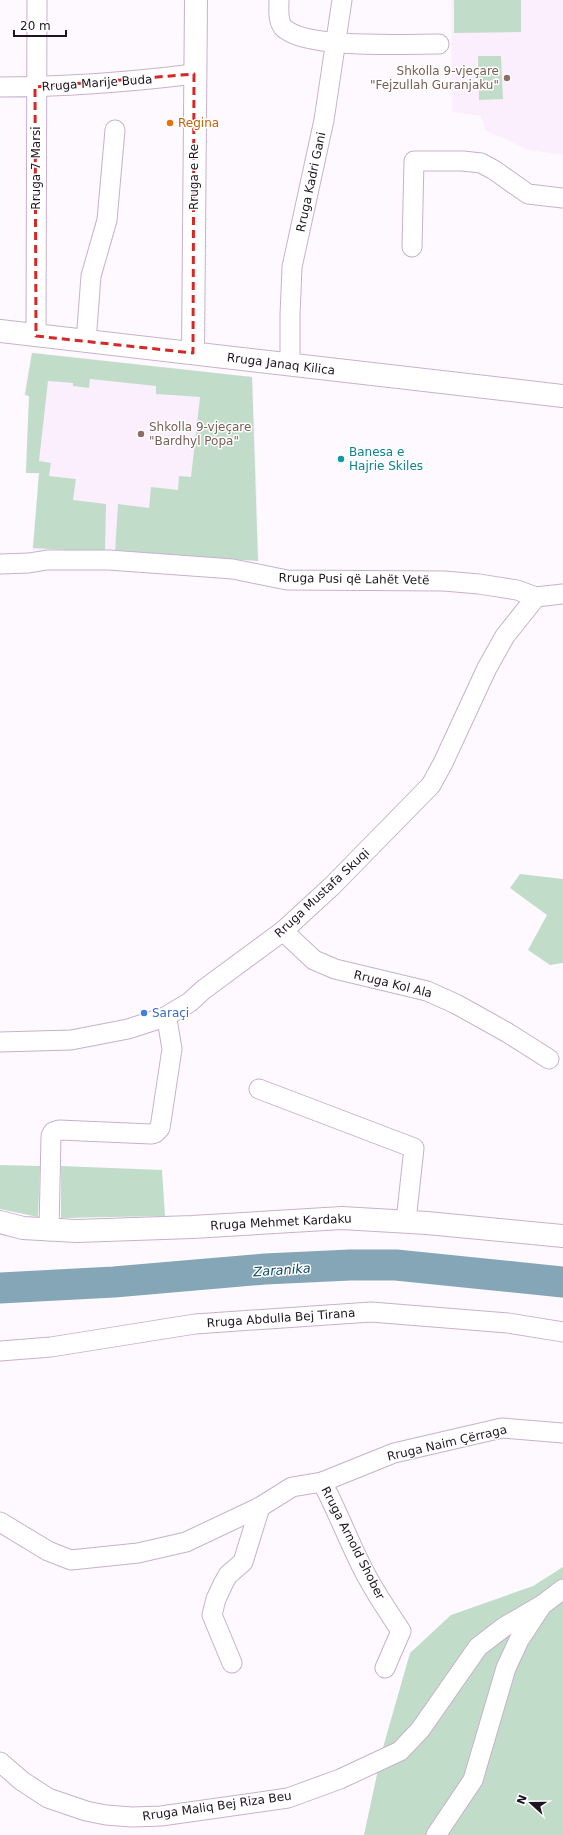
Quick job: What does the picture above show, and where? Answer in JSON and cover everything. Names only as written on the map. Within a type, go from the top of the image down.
[{"type":"street","name":"Rruga 7 Marsi","points":[[36,336],[35,87],[37,0]]},
{"type":"street","name":"Rruga e Re","points":[[193,353],[194,74],[196,0]]},
{"type":"street","points":[[279,0],[279,19],[284,28],[294,34],[336,43],[439,44]]},
{"type":"street","name":"Rruga Kadri Gani","points":[[290,365],[292,267],[324,120],[342,0]]},
{"type":"street","name":"Rruga Marije Buda","points":[[0,87],[35,87],[118,82],[194,74]]},
{"type":"street","points":[[86,342],[91,276],[107,220],[115,130]]},
{"type":"street","points":[[412,247],[414,162],[463,161],[481,163],[494,170],[528,194],[563,198]]},
{"type":"street","name":"Rruga Janaq Kilica","points":[[0,332],[563,396]]},
{"type":"street","name":"Rruga Pusi që Lahët Vetë","points":[[0,564],[29,563],[47,560],[108,560],[233,568],[287,580],[444,581],[479,584],[517,590],[536,598]]},
{"type":"street","points":[[536,598],[563,594]]},
{"type":"street","name":"Rruga Mustafa Skuqi","points":[[0,1042],[71,1040],[128,1029],[165,1017],[190,1002],[203,990],[283,931],[332,886],[431,785],[443,763],[487,668],[505,636],[536,598]]},
{"type":"street","name":"Rruga Kol Ala","points":[[283,931],[314,960],[335,969],[427,991],[456,1004],[508,1033],[549,1059]]},
{"type":"street","points":[[50,1231],[51,1136],[53,1132],[59,1130],[151,1134],[155,1133],[160,1128],[172,1049],[168,1025],[165,1017]]},
{"type":"street","points":[[259,1089],[414,1148],[406,1221]]},
{"type":"street","name":"Rruga Mehmet Kardaku","points":[[0,1222],[23,1228],[50,1231],[184,1227],[342,1218],[406,1221],[518,1230],[563,1236]]},
{"type":"street","name":"Rruga Abdulla Bej Tirana","points":[[0,1351],[51,1347],[195,1324],[371,1312],[508,1323],[563,1332]]},
{"type":"street","name":"Rruga Naim Çërraga","points":[[0,1522],[48,1551],[71,1560],[138,1553],[186,1542],[260,1507],[292,1487],[322,1482],[394,1453],[502,1428],[563,1433]]},
{"type":"street","name":"Rruga Arnold Shober","points":[[322,1482],[342,1521],[357,1558],[377,1595],[401,1631],[385,1668]]},
{"type":"street","points":[[232,1663],[212,1615],[216,1599],[228,1575],[243,1562],[260,1507]]},
{"type":"street","points":[[436,1835],[473,1780],[506,1668],[519,1640],[542,1605],[563,1589]]},
{"type":"street","name":"Rruga Maliq Bej Riza Beu","points":[[0,1762],[22,1781],[48,1798],[71,1807],[106,1815],[132,1817],[161,1816],[288,1798],[340,1779],[400,1751],[420,1730],[478,1647],[504,1627],[542,1605]]},
{"type":"highlighted area","points":[[194,74],[193,353],[36,336],[35,87]]},
{"type":"shaded area","name":"Shkolla 9-vjeçare \"Fejzullah Guranjaku\"","points":[[451,0],[563,0],[563,155],[529,150],[485,130],[481,116],[452,112]]},
{"type":"shaded area","name":"Shkolla 9-vjeçare \"Bardhyl Popa\"","points":[[31,352],[253,377],[259,562],[32,550],[39,474],[25,473],[29,396],[24,395]]},
{"type":"green space","points":[[454,0],[521,0],[521,32],[454,33]]},
{"type":"green space","points":[[478,56],[501,56],[503,99],[479,100]]},
{"type":"green space","points":[[32,353],[252,377],[258,561],[115,552],[118,504],[149,508],[151,487],[178,490],[179,476],[191,477],[200,397],[156,394],[156,386],[90,379],[89,388],[73,386],[73,383],[48,381],[39,461],[51,463],[49,476],[76,479],[73,500],[106,504],[105,552],[33,548],[39,473],[26,473],[29,396],[25,395]]},
{"type":"green space","points":[[520,874],[563,879],[563,963],[550,965],[528,950],[547,915],[510,888]]},
{"type":"green space","points":[[0,1165],[40,1166],[38,1217],[0,1209]]},
{"type":"green space","points":[[61,1166],[162,1170],[165,1216],[61,1218]]},
{"type":"green space","points":[[563,1567],[563,1835],[364,1835],[382,1751],[410,1653],[451,1615],[533,1586]]},
{"type":"waterway","name":"Zaranika","points":[[0,1288],[114,1282],[265,1269],[350,1265],[396,1265],[563,1282]]},
{"type":"place","name":"Shkolla 9-vjeçare \"Fejzullah Guranjaku\"","points":[[507,78]]},
{"type":"place","name":"Regina","points":[[170,123]]},
{"type":"place","name":"Shkolla 9-vjeçare \"Bardhyl Popa\"","points":[[141,434]]},
{"type":"place","name":"Banesa e Hajrie Skiles","points":[[341,459]]},
{"type":"place","name":"Saraçi","points":[[144,1013]]}]
